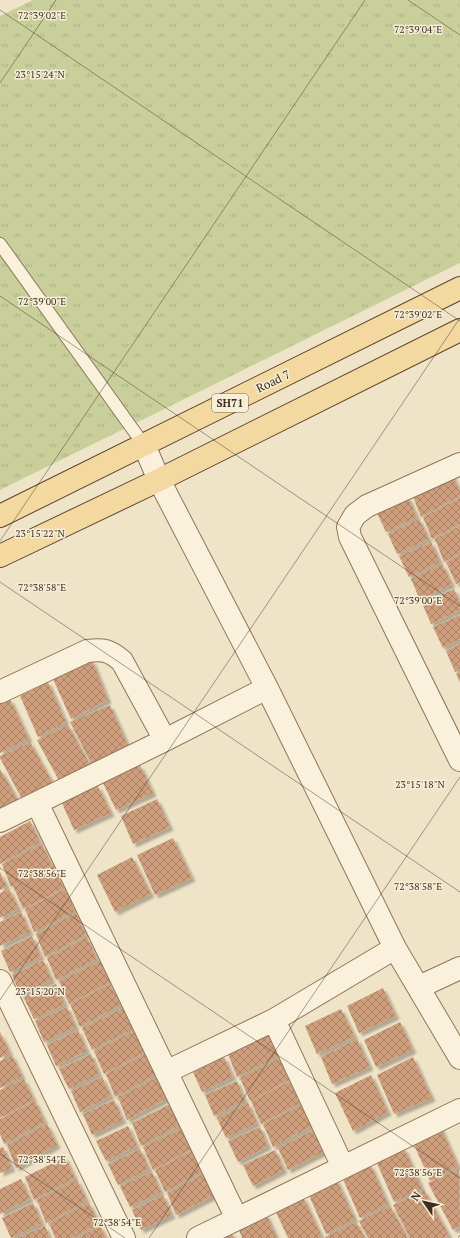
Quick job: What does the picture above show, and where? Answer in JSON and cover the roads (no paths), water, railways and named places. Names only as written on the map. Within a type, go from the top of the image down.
[{"type":"main road","name":"Road 7","points":[[0,516],[144,446],[460,288]]},
{"type":"main road","points":[[0,556],[159,480],[460,330]]},
{"type":"street","points":[[144,446],[159,480],[267,688],[396,948],[460,1058]]},
{"type":"street","points":[[458,470],[367,506],[355,514],[348,527],[350,537],[460,760]]},
{"type":"street","points":[[0,692],[87,651],[100,649],[112,653],[122,661],[165,740]]},
{"type":"street","points":[[0,821],[267,688]]},
{"type":"street","points":[[37,803],[237,1219]]},
{"type":"street","points":[[166,1072],[274,1020],[396,948]]},
{"type":"street","points":[[419,987],[460,968]]},
{"type":"street","points":[[0,981],[124,1238]]},
{"type":"street","points":[[274,1020],[343,1167]]},
{"type":"street","points":[[198,1238],[460,1110]]},
{"type":"lane","points":[[0,244],[144,446]]}]
